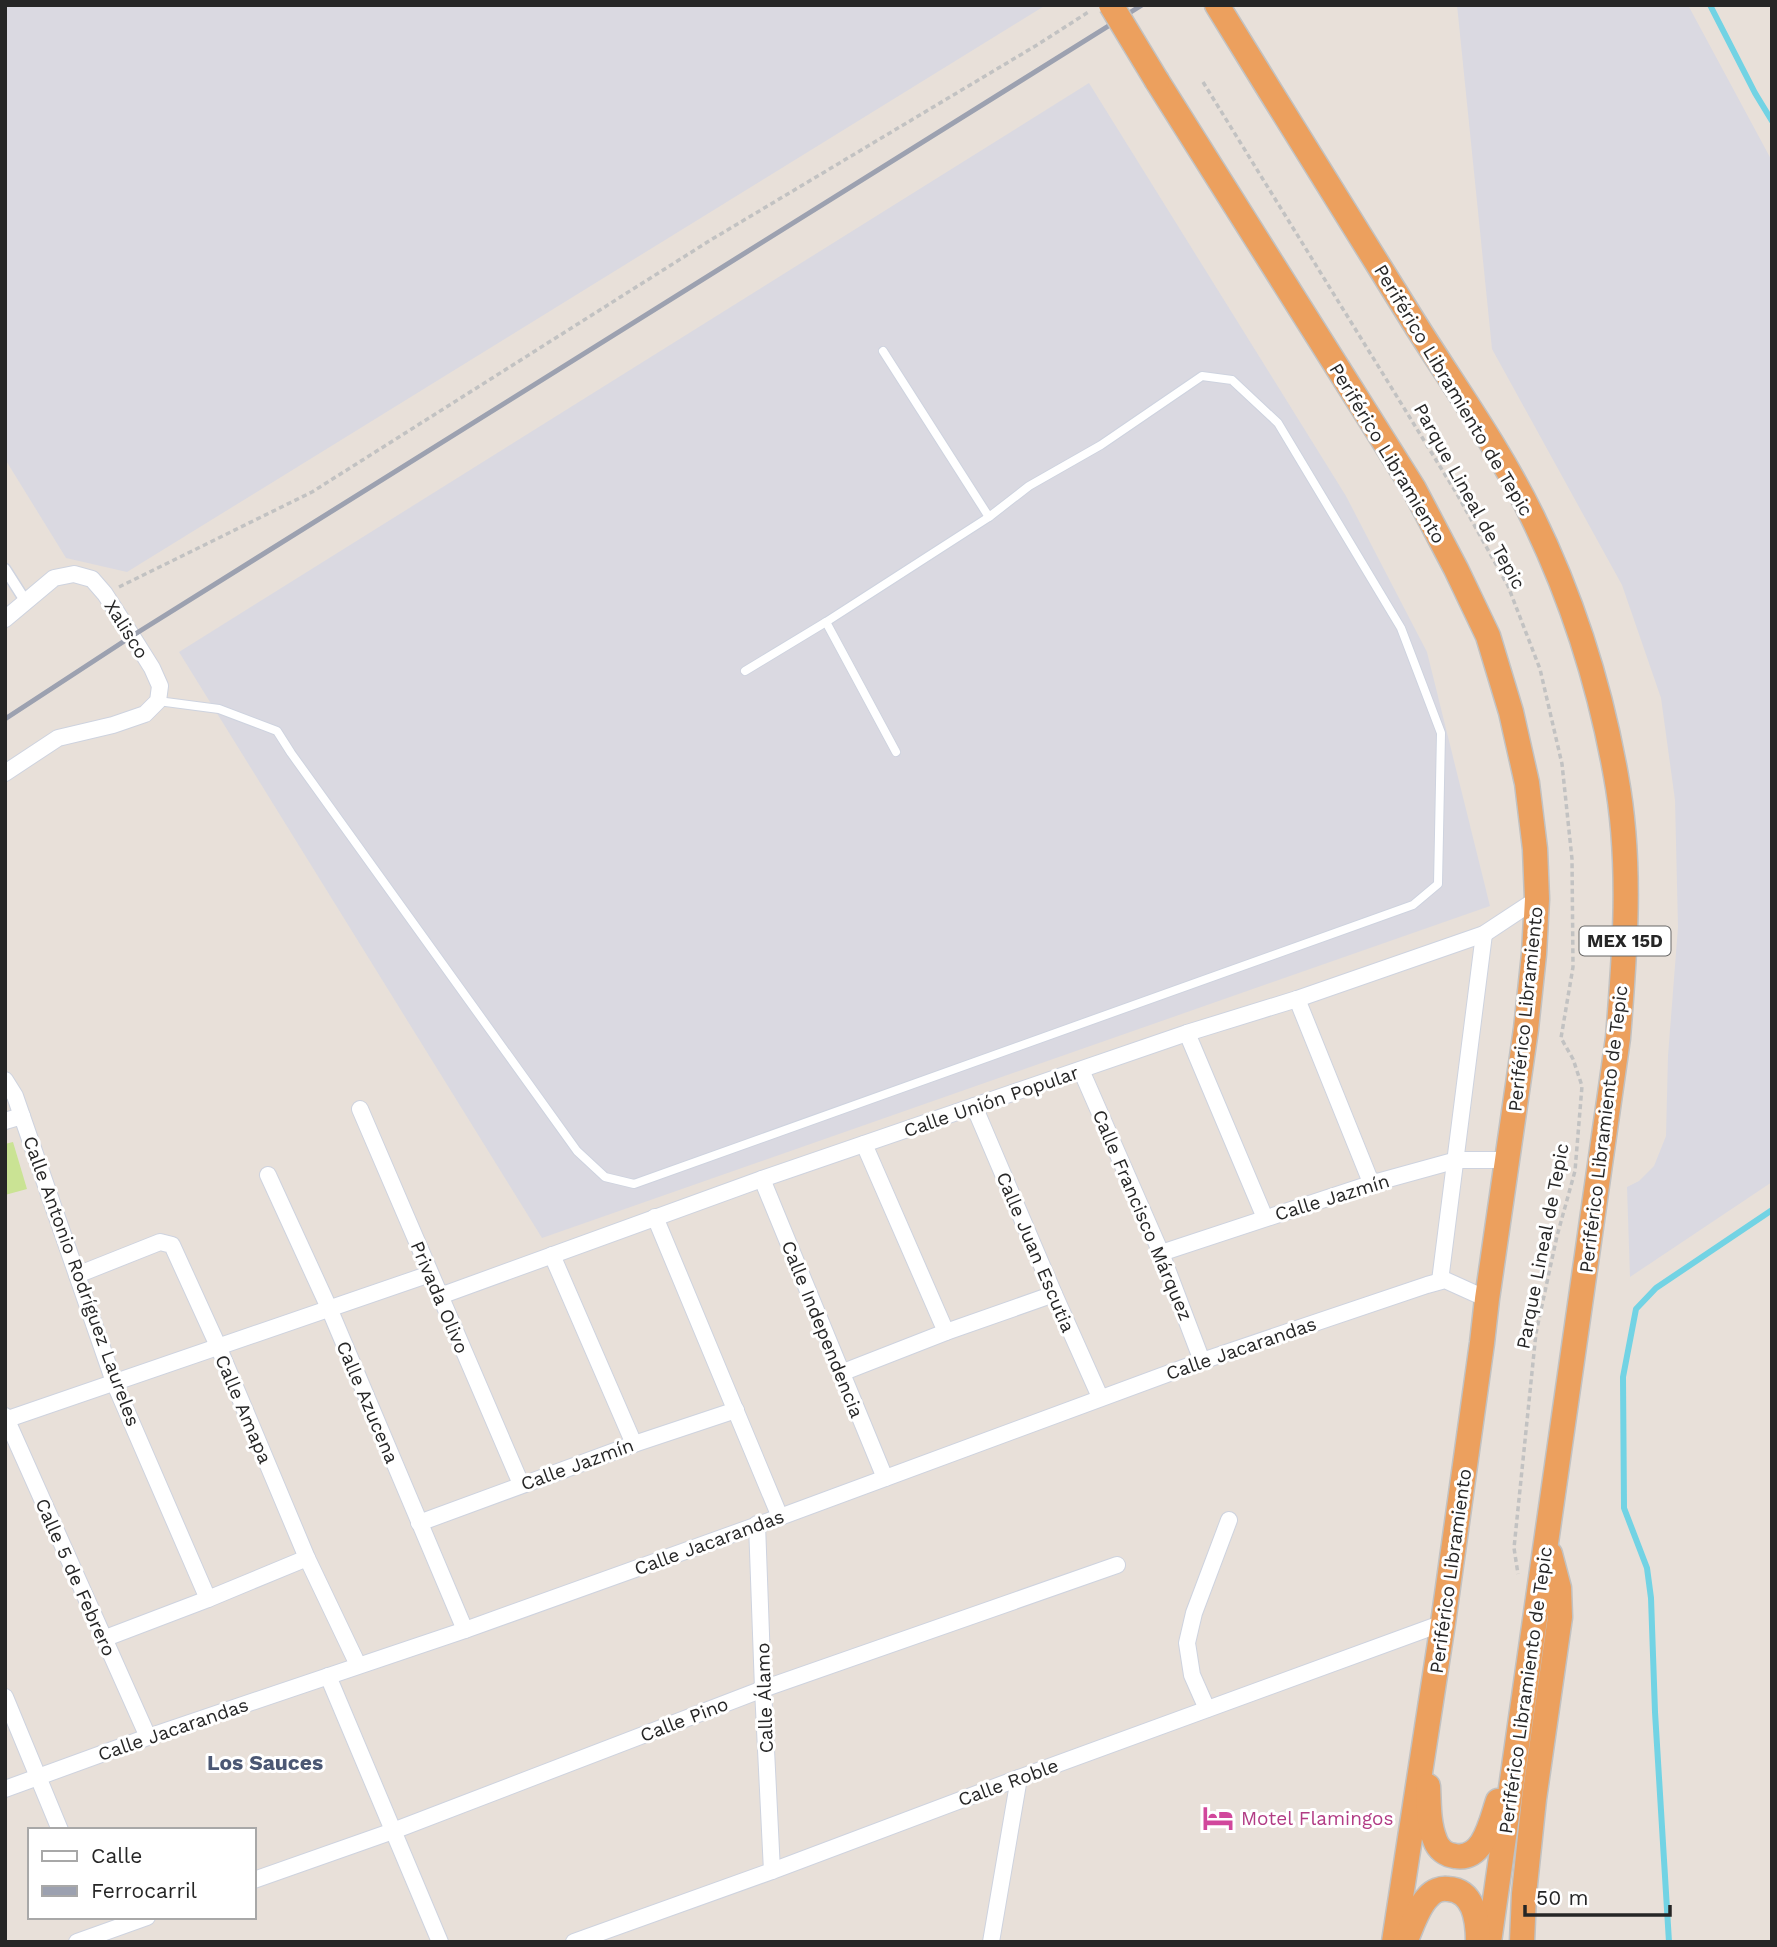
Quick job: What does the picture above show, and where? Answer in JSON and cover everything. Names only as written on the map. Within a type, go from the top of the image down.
[{"type":"highway","name":"Periférico Libramiento","points":[[1111,5],[1414,489],[1488,636],[1511,712],[1527,783],[1535,849],[1536,899],[1531,979],[1443,1623],[1394,1942]]},
{"type":"highway","name":"Periférico Libramiento de Tepic","points":[[1217,5],[1493,446],[1531,514],[1569,601],[1584,645],[1604,714],[1617,778],[1626,857],[1625,947],[1618,1038],[1489,1942]]},
{"type":"highway","points":[[1522,1942],[1534,1799],[1560,1617],[1559,1588],[1547,1542]]},
{"type":"highway","points":[[1424,1743],[1433,1833],[1440,1849],[1455,1856],[1471,1854],[1483,1841],[1514,1758]]},
{"type":"highway","points":[[1405,1942],[1415,1918],[1429,1896],[1444,1888],[1467,1897],[1475,1917],[1478,1942]]},
{"type":"street","points":[[5,569],[26,602],[5,619]]},
{"type":"street","name":"Xalisco","points":[[26,602],[54,579],[74,573],[92,579],[105,594],[152,668],[160,687],[158,701]]},
{"type":"street","points":[[5,773],[58,738],[145,714],[158,701]]},
{"type":"street","name":"Calle Unión Popular","points":[[440,1296],[654,1217],[864,1144],[1484,934],[1536,899]]},
{"type":"street","points":[[1484,934],[1440,1281],[1454,1283],[1487,1299]]},
{"type":"street","points":[[1297,999],[1370,1184]]},
{"type":"street","points":[[1187,1033],[1265,1218]]},
{"type":"street","name":"Calle Francisco Márquez","points":[[1082,1070],[1161,1253],[1202,1361]]},
{"type":"street","name":"Calle Antonio Rodríguez Laureles","points":[[5,1080],[15,1096],[114,1382],[208,1599]]},
{"type":"street","name":"Calle Juan Escutia","points":[[974,1106],[1100,1397]]},
{"type":"street","name":"Privada Olivo","points":[[360,1109],[521,1484]]},
{"type":"street","points":[[5,1121],[22,1116]]},
{"type":"street","points":[[864,1144],[946,1332]]},
{"type":"street","name":"Calle Jazmín","points":[[1161,1253],[1370,1184],[1457,1160],[1507,1160]]},
{"type":"street","name":"Calle Azucena","points":[[268,1175],[329,1308],[465,1630]]},
{"type":"street","name":"Calle Independencia","points":[[762,1180],[885,1478]]},
{"type":"street","points":[[654,1217],[780,1517]]},
{"type":"street","name":"Calle Amapa","points":[[77,1275],[160,1242],[172,1245],[218,1346],[307,1558],[358,1665]]},
{"type":"street","points":[[552,1255],[634,1444]]},
{"type":"street","points":[[6,1419],[430,1274]]},
{"type":"street","name":"Calle Jacarandas","points":[[5,1788],[465,1630],[780,1517],[1100,1397],[1440,1281]]},
{"type":"street","points":[[841,1373],[1054,1294]]},
{"type":"street","name":"Calle Jazmín","points":[[419,1522],[736,1410]]},
{"type":"street","name":"Calle 5 de Febrero","points":[[6,1419],[148,1737]]},
{"type":"street","points":[[1207,1709],[1192,1675],[1187,1643],[1194,1613],[1230,1520]]},
{"type":"street","name":"Calle Álamo","points":[[757,1524],[772,1871]]},
{"type":"street","points":[[103,1639],[307,1558]]},
{"type":"street","name":"Calle Pino","points":[[256,1879],[393,1831],[763,1689],[1117,1565]]},
{"type":"street","name":"Calle Roble","points":[[574,1942],[1443,1623]]},
{"type":"street","points":[[328,1676],[440,1942]]},
{"type":"street","points":[[5,1697],[59,1828]]},
{"type":"street","points":[[991,1942],[1018,1778]]},
{"type":"street","points":[[96,1919],[103,1938]]},
{"type":"street","points":[[77,1942],[103,1938],[143,1919]]},
{"type":"lane","points":[[883,351],[989,517]]},
{"type":"lane","points":[[158,701],[219,709],[277,731],[577,1152],[605,1177],[634,1184],[1413,905],[1438,884],[1441,733],[1401,628],[1278,423],[1231,380],[1202,376],[1101,445],[1029,486],[989,517],[745,671]]},
{"type":"lane","points":[[826,622],[896,752]]},
{"type":"path","points":[[105,594],[312,492],[709,241],[1100,5]]},
{"type":"path","name":"Parque Lineal de Tepic","points":[[1203,82],[1450,482],[1508,586],[1540,669],[1562,764],[1572,859],[1573,967],[1561,1038],[1573,1059],[1582,1086],[1575,1171],[1536,1333],[1514,1548],[1520,1586]]},
{"type":"shaded area","points":[[5,5],[1046,5],[127,572],[66,558],[5,459]]},
{"type":"shaded area","points":[[1457,5],[1688,5],[1772,161],[1772,1182],[1630,1277],[1627,1187],[1639,1181],[1654,1166],[1666,1136],[1668,1056],[1678,927],[1675,800],[1661,698],[1622,585],[1492,349]]},
{"type":"shaded area","points":[[1089,83],[1346,496],[1427,652],[1490,906],[542,1238],[179,652]]},
{"type":"green space","points":[[13,1142],[27,1189],[5,1195],[5,1144]]},
{"type":"waterway","points":[[1710,5],[1772,121]]},
{"type":"waterway","points":[[1669,1942],[1651,1598],[1647,1568],[1624,1508],[1623,1377],[1636,1309],[1656,1288],[1772,1210]]},
{"type":"railway","points":[[5,719],[132,636],[1142,5]]},
{"type":"place","name":"Motel Flamingos","points":[[1218,1818]]},
{"type":"district","name":"Los Sauces","points":[[265,1763]]}]
